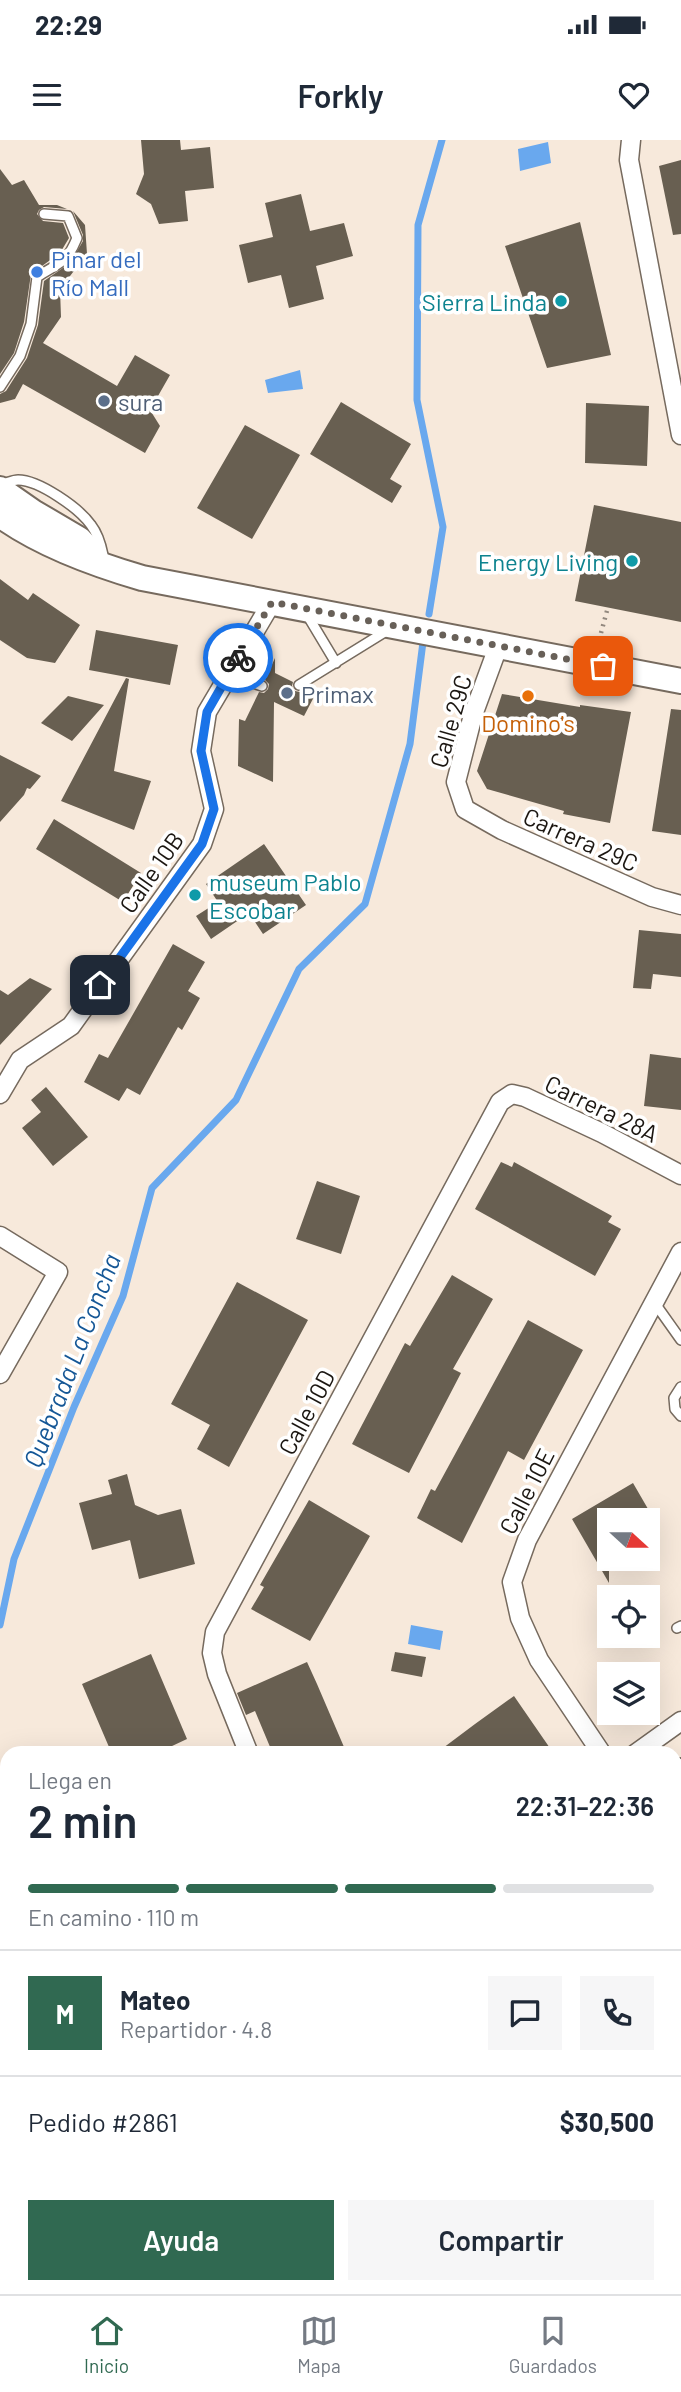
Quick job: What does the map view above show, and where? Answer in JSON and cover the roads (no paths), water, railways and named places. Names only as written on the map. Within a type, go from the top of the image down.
[{"type":"main road","points":[[0,487],[33,512],[79,540],[107,567]]},
{"type":"main road","points":[[8,522],[107,567],[142,578],[681,681]]},
{"type":"street","points":[[631,140],[629,160],[681,435]]},
{"type":"street","name":"Calle 10B","points":[[0,1094],[20,1060],[71,1026],[202,844],[214,809],[201,751],[207,712],[272,602]]},
{"type":"street","name":"Calle 29C","points":[[466,809],[456,782],[473,715],[498,647]]},
{"type":"street","name":"Carrera 29C","points":[[466,809],[502,830],[652,898],[681,905]]},
{"type":"street","name":"Carrera 28A","points":[[500,1102],[512,1094],[525,1097],[602,1132],[681,1175]]},
{"type":"street","name":"Calle 10D","points":[[246,1746],[217,1674],[212,1653],[215,1632],[500,1102]]},
{"type":"street","points":[[0,1236],[58,1272],[0,1374]]},
{"type":"street","name":"Calle 10E","points":[[597,1746],[539,1660],[520,1618],[512,1582],[527,1540],[681,1252]]},
{"type":"street","points":[[646,1746],[681,1721]]},
{"type":"lane","points":[[0,387],[20,356],[28,334],[37,277],[63,262],[71,254],[77,237],[68,216],[44,214]]},
{"type":"lane","points":[[305,610],[336,663]]},
{"type":"lane","points":[[299,685],[393,627]]},
{"type":"lane","points":[[229,675],[262,686]]},
{"type":"lane","points":[[653,1301],[681,1340]]},
{"type":"lane","points":[[681,1387],[674,1398],[675,1409],[681,1416]]},
{"type":"water","points":[[548,142],[551,163],[520,171],[518,149]]},
{"type":"water","points":[[300,370],[303,389],[268,393],[265,380]]},
{"type":"water","points":[[411,1625],[443,1631],[440,1650],[408,1644]]},
{"type":"waterway","name":"Quebrada La Concha","points":[[429,614],[443,527],[417,400],[418,225],[442,140]]},
{"type":"waterway","name":"Quebrada La Concha","points":[[0,1625],[14,1559],[74,1407],[123,1296],[152,1188],[236,1100],[299,969],[365,904],[410,744],[423,642]]},
{"type":"place","name":"Pinar del Río Mall","points":[[37,272]]},
{"type":"place","name":"Sierra Linda","points":[[561,301]]},
{"type":"place","name":"sura","points":[[104,401]]},
{"type":"place","name":"Energy Living","points":[[632,561]]},
{"type":"place","name":"Primax","points":[[287,693]]},
{"type":"place","name":"Domino's","points":[[528,696]]},
{"type":"place","name":"museum Pablo Escobar","points":[[195,895]]}]
